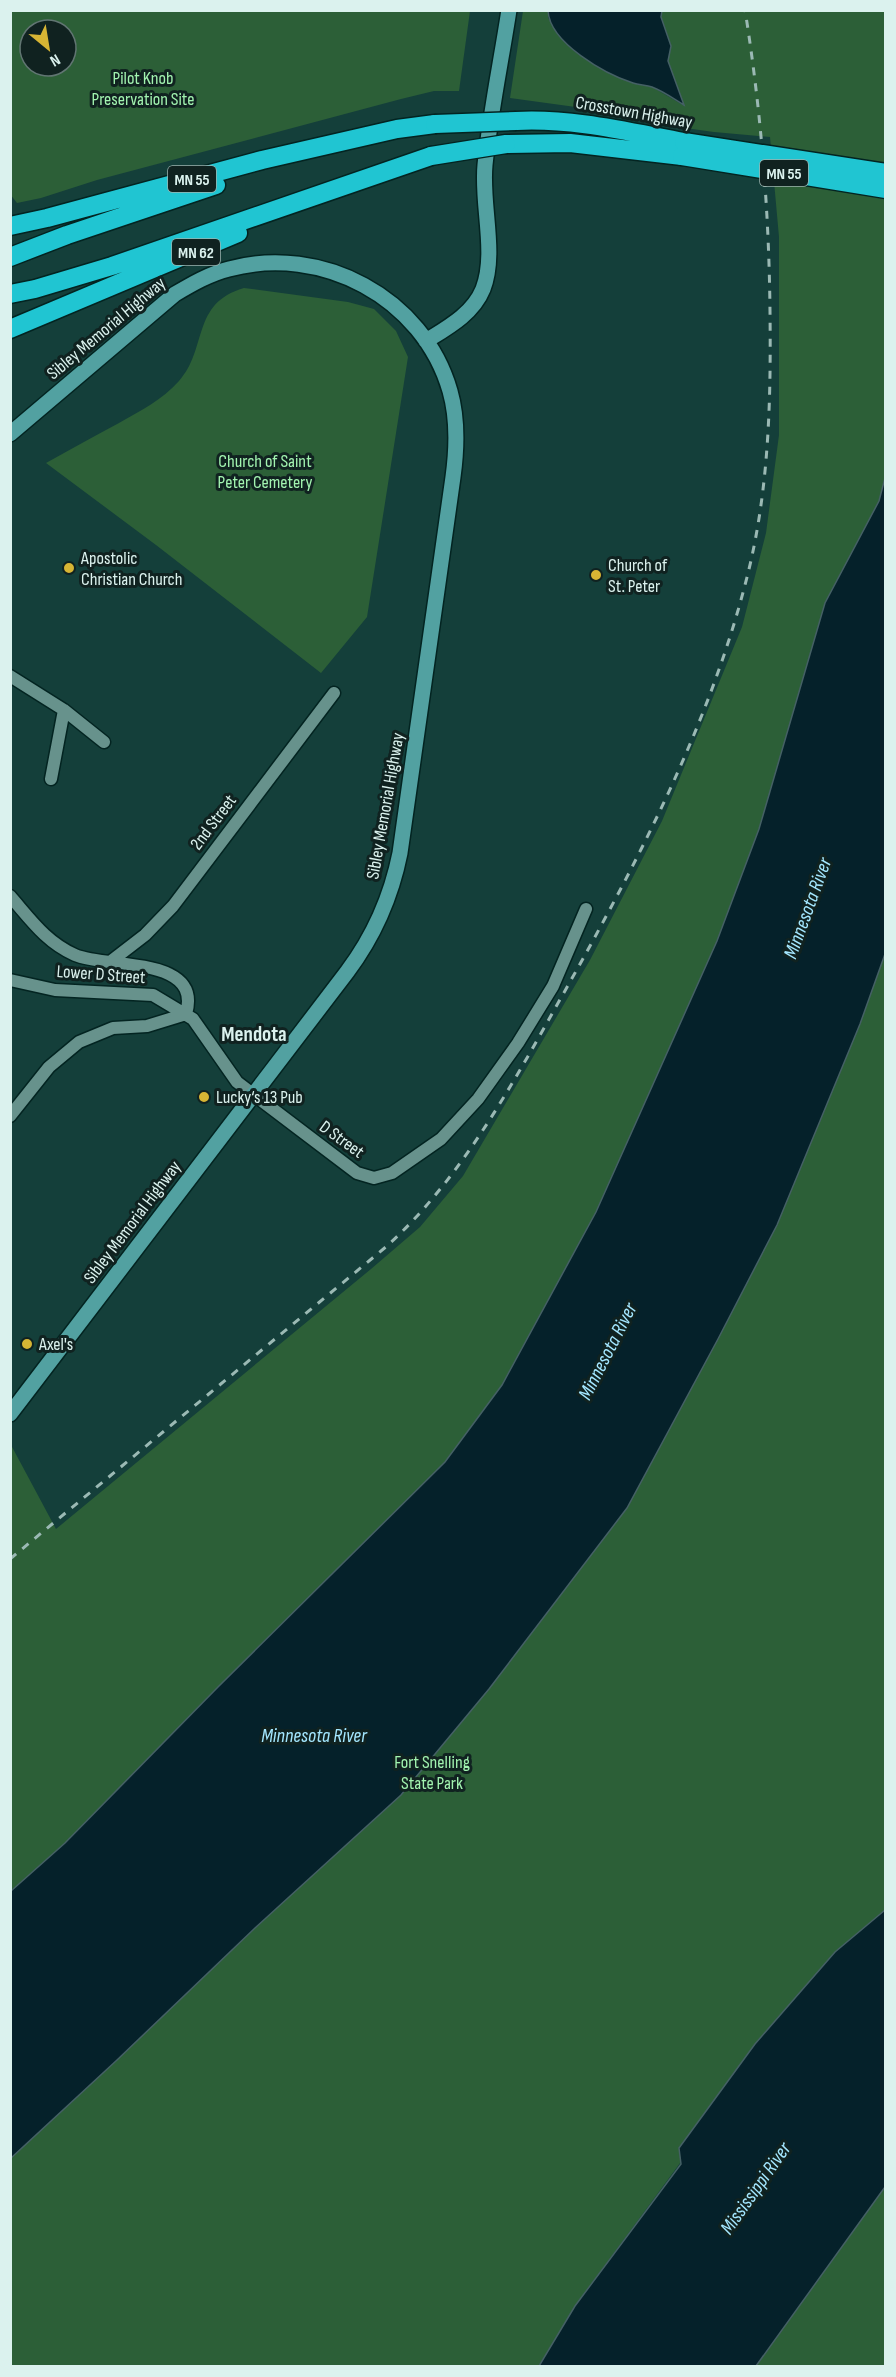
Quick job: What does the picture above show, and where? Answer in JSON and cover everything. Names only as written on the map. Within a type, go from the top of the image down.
[{"type":"highway","name":"Crosstown Highway","points":[[375,134],[435,124],[544,119],[566,121],[683,149]]},
{"type":"highway","name":"MN 55","points":[[10,226],[262,160],[375,134]]},
{"type":"highway","points":[[10,257],[136,211],[375,134]]},
{"type":"highway","name":"Crosstown Highway","points":[[381,173],[431,156],[506,144],[579,143],[683,149],[885,173]]},
{"type":"highway","name":"MN 55","points":[[683,149],[885,189]]},
{"type":"highway","name":"MN 55","points":[[10,294],[112,266],[381,173]]},
{"type":"highway","name":"MN 62","points":[[10,329],[344,191],[381,173]]},
{"type":"main road","points":[[426,341],[449,327],[477,302],[486,279],[488,242],[484,167],[509,10]]},
{"type":"main road","name":"Sibley Memorial Highway","points":[[10,434],[161,304],[200,280],[227,269],[278,263],[308,265],[338,273],[366,286],[388,301],[414,325],[439,363],[450,391],[456,422],[456,454],[396,872],[380,918],[363,951],[10,1414]]},
{"type":"street","points":[[10,676],[64,710],[104,742]]},
{"type":"street","name":"2nd Street","points":[[110,962],[145,935],[173,906],[334,693]]},
{"type":"street","points":[[51,779],[64,710]]},
{"type":"street","points":[[10,896],[51,943],[78,956],[165,971],[186,989],[189,1003],[186,1014],[147,1026],[113,1028],[80,1042],[49,1067],[10,1116]]},
{"type":"street","name":"D Street","points":[[186,1014],[200,1027],[208,1043],[237,1082],[357,1173],[374,1178],[392,1173],[441,1139],[478,1099],[518,1043],[553,986],[586,909]]},
{"type":"street","name":"Lower D Street","points":[[10,980],[55,990],[153,995],[186,1014]]},
{"type":"green space","name":"Pilot Knob Preservation Site","points":[[11,10],[470,11],[459,91],[434,91],[401,99],[17,203],[10,194]]},
{"type":"green space","name":"Fort Snelling State Park","points":[[523,11],[548,11],[548,18],[633,83],[652,87],[683,105],[668,61],[671,45],[661,16],[662,11],[885,11],[885,1910],[835,1952],[575,2306],[539,2366],[11,2366],[11,1445],[56,1529],[420,1227],[463,1176],[590,960],[662,821],[742,627],[766,533],[779,435],[779,237],[770,137],[663,125],[612,112],[510,98]]},
{"type":"green space","name":"Church of Saint Peter Cemetery","points":[[244,288],[348,302],[374,309],[396,331],[408,357],[367,617],[321,673],[46,463],[143,409],[172,388],[188,368],[202,328],[216,304],[227,295]]},
{"type":"green space","points":[[885,2187],[885,2366],[756,2366]]},
{"type":"water","points":[[548,11],[662,11],[661,17],[671,46],[668,61],[684,105],[650,86],[621,79],[594,65],[568,45],[558,34],[551,23]]},
{"type":"water","name":"Minnesota River","points":[[885,478],[885,954],[860,1024],[777,1225],[718,1339],[627,1508],[489,1689],[401,1795],[255,1928],[11,2158],[11,1891],[65,1843],[218,1687],[445,1462],[502,1385],[596,1212],[717,941],[759,829],[825,603],[879,501]]},
{"type":"water","name":"Mississippi River","points":[[885,1910],[885,2187],[756,2366],[539,2366],[575,2306],[681,2164],[679,2148],[755,2044],[835,1952]]},
{"type":"railway","points":[[10,1559],[387,1246],[415,1219],[464,1158],[507,1091],[593,941],[669,792],[712,690],[730,638],[753,551],[764,483],[770,380],[768,236],[760,123],[745,10]]},
{"type":"place","name":"Apostolic Christian Church","points":[[69,568]]},
{"type":"place","name":"Church of St. Peter","points":[[596,575]]},
{"type":"place","name":"Lucky‘s 13 Pub","points":[[204,1097]]},
{"type":"place","name":"Axel's","points":[[27,1344]]},
{"type":"district","name":"Mendota","points":[[254,1034]]}]
